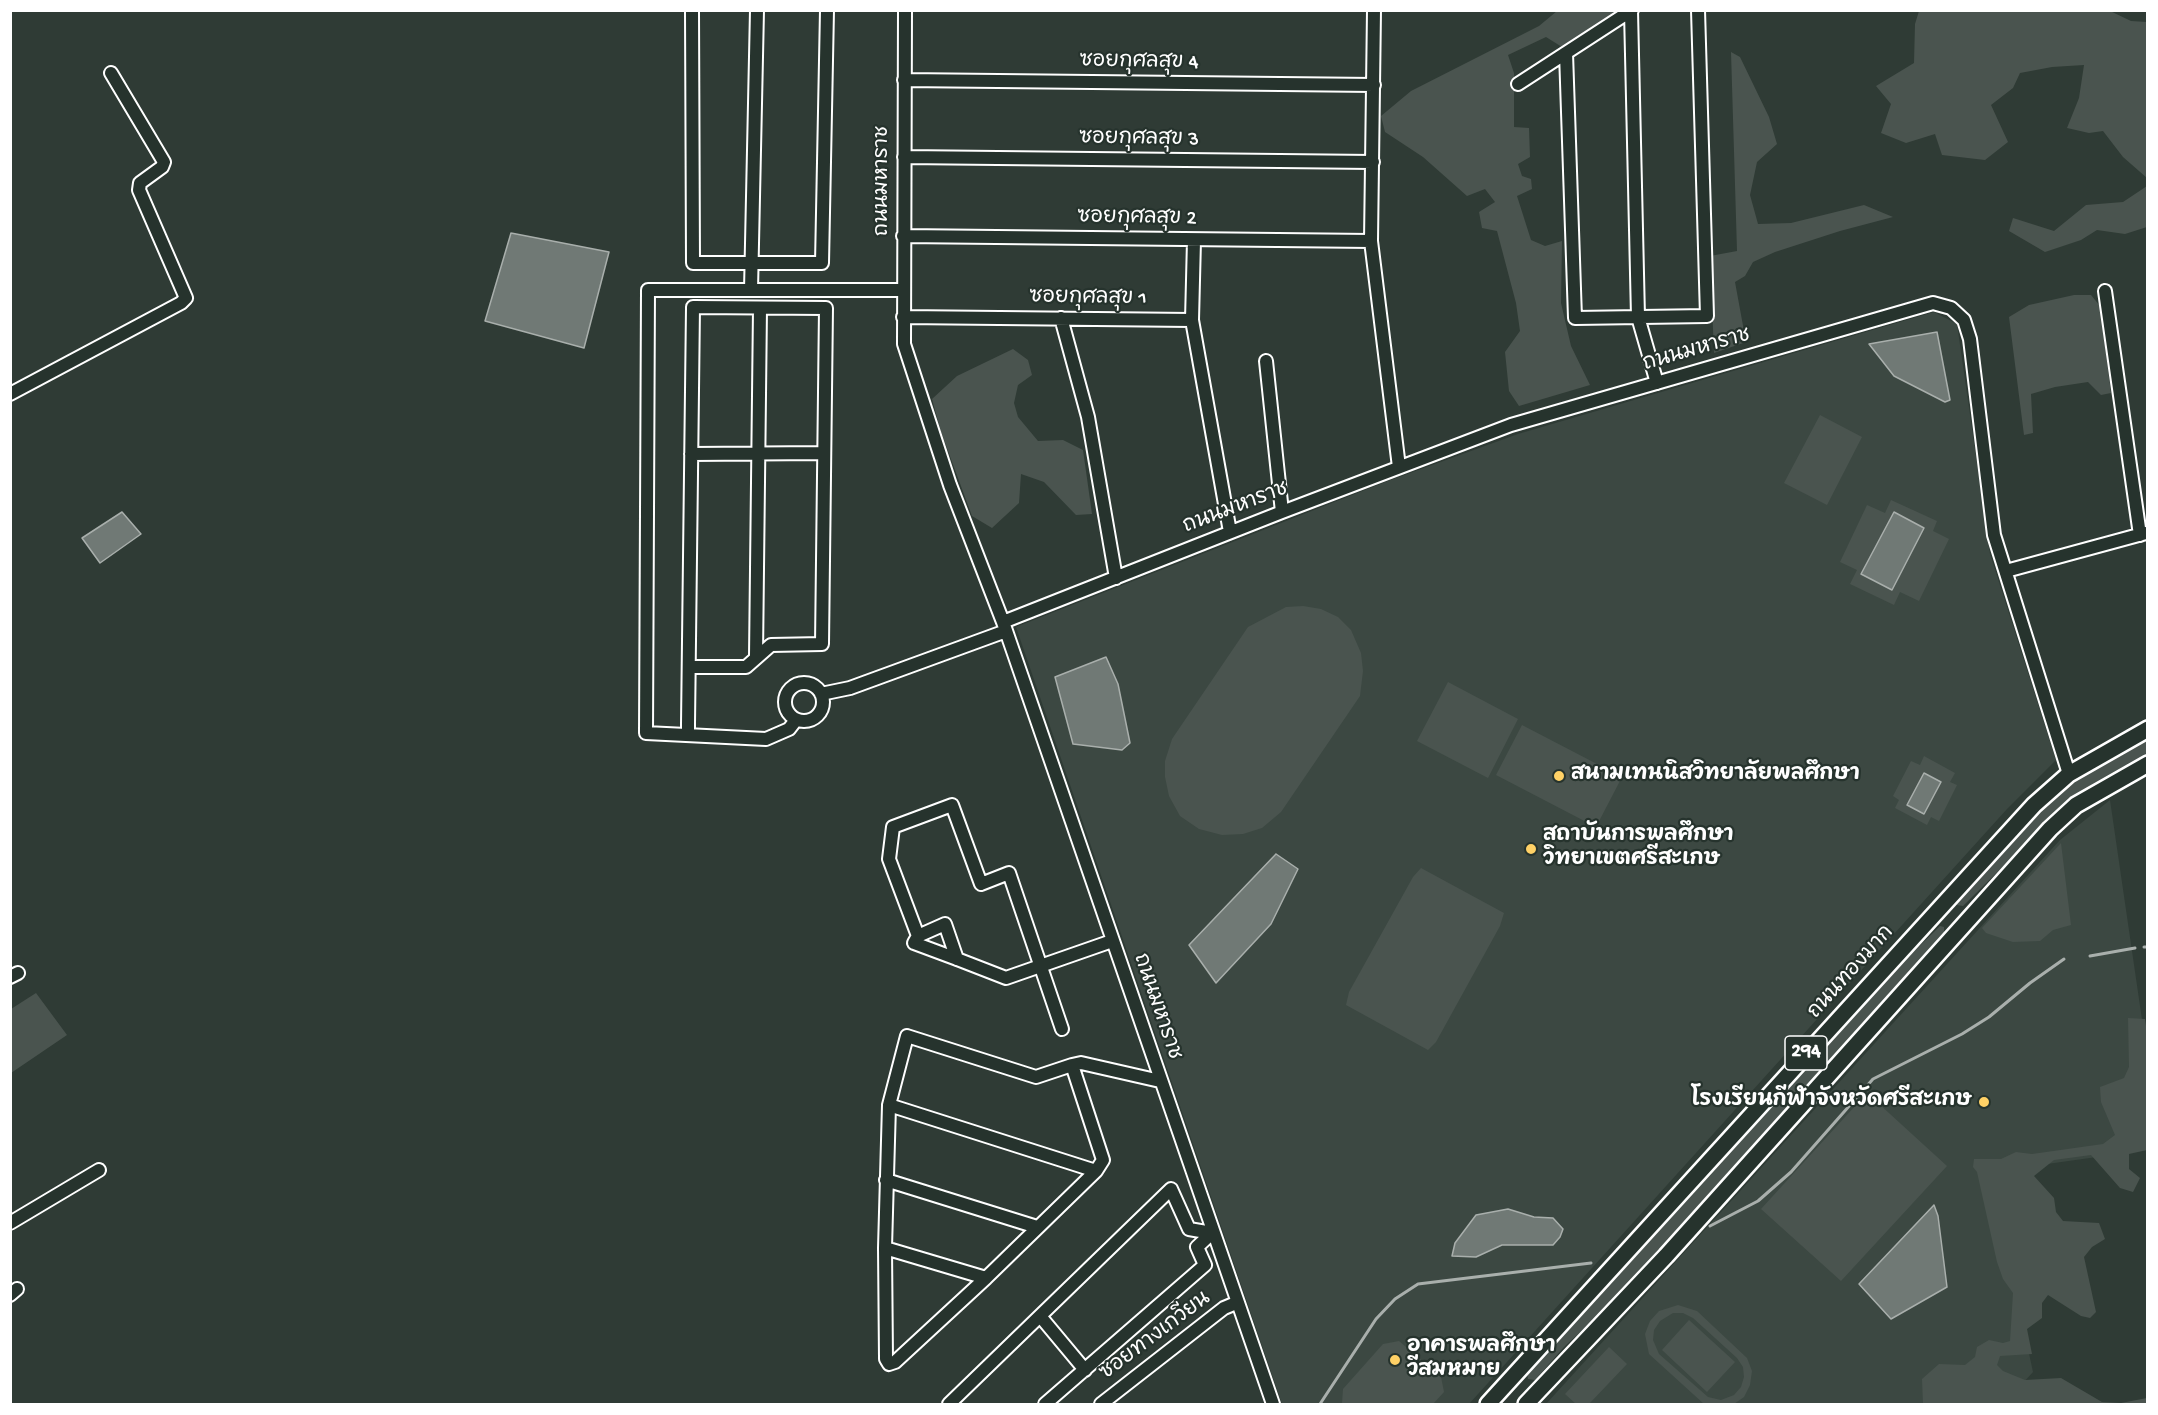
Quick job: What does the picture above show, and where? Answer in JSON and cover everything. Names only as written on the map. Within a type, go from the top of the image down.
[{"type":"main road","name":"ถนนทองมาก","points":[[1488,1404],[2034,805],[2069,774],[2103,752],[2148,729]]},
{"type":"main road","name":"294","points":[[1530,1400],[1666,1256],[2042,837],[2076,805],[2148,764]]},
{"type":"main road","points":[[1940,907],[1961,926]]},
{"type":"main road","points":[[1512,1378],[1530,1400]]},
{"type":"street","points":[[692,10],[693,263],[822,263],[827,10]]},
{"type":"street","points":[[751,290],[757,10]]},
{"type":"street","name":"ถนนมหาราช","points":[[905,10],[904,344],[950,485],[1005,626],[1236,1303],[1273,1404]]},
{"type":"street","points":[[1374,10],[1371,241],[1399,467]]},
{"type":"street","points":[[1566,53],[1575,318],[1707,316],[1698,10]]},
{"type":"street","points":[[1632,11],[1638,317],[1657,383]]},
{"type":"street","points":[[1518,84],[1632,11]]},
{"type":"street","points":[[10,394],[181,303],[186,298],[139,190],[140,183],[162,167],[164,162],[111,73]]},
{"type":"street","name":"ซอยกุศลสุข 4","points":[[904,80],[1374,84]]},
{"type":"street","name":"ซอยกุศลสุข 3","points":[[904,157],[1373,162]]},
{"type":"street","name":"ซอยกุศลสุข 2","points":[[903,236],[1371,241]]},
{"type":"street","points":[[1194,240],[1192,320],[1230,532]]},
{"type":"street","points":[[796,720],[789,729],[766,739],[646,733],[648,290],[903,290]]},
{"type":"street","points":[[2006,571],[2144,533],[2105,291]]},
{"type":"street","name":"ถนนมหาราช","points":[[1005,626],[1230,532],[1511,426],[1933,303],[1951,308],[1964,320],[1970,339],[1994,535],[2069,774]]},
{"type":"street","points":[[688,735],[693,307],[826,308],[822,644],[771,645],[746,667],[689,667]]},
{"type":"street","points":[[756,656],[760,308]]},
{"type":"street","name":"ซอยกุศลสุข 1","points":[[903,317],[1192,320]]},
{"type":"street","points":[[1061,318],[1088,417],[1116,578]]},
{"type":"street","points":[[1266,361],[1281,512]]},
{"type":"street","points":[[691,454],[823,453]]},
{"type":"street","points":[[821,694],[850,688],[1005,626]]},
{"type":"street","points":[[807,683],[821,694],[824,701],[818,716],[812,720],[796,720],[789,715],[784,706],[789,689],[797,684],[807,683]]},
{"type":"street","points":[[918,936],[889,859],[892,827],[952,806],[981,884],[1008,873],[1062,1029]]},
{"type":"street","points":[[957,959],[945,924],[918,936],[914,943],[1006,978],[1112,941]]},
{"type":"street","points":[[1072,1065],[1103,1160],[1096,1171],[987,1278],[895,1362],[889,1364],[886,1359],[885,1248],[889,1105],[907,1036],[1035,1077],[1072,1065],[1081,1063],[1160,1081]]},
{"type":"street","points":[[889,1105],[1096,1171]]},
{"type":"street","points":[[10,1222],[99,1170]]},
{"type":"street","points":[[886,1180],[1037,1227]]},
{"type":"street","points":[[949,1404],[1171,1189],[1189,1228],[1212,1233]]},
{"type":"street","points":[[1045,1404],[1205,1265],[1197,1247],[1212,1233]]},
{"type":"street","points":[[885,1248],[987,1278]]},
{"type":"street","name":"ซอยทางเกวียน","points":[[1101,1404],[1224,1308],[1236,1303]]},
{"type":"street","points":[[1040,1316],[1085,1370]]},
{"type":"shaded area","points":[[2108,10],[2131,21],[2147,22],[2147,178],[2123,157],[2103,131],[2089,133],[2067,128],[2079,98],[2084,65],[2052,67],[2020,73],[2013,88],[1991,105],[2008,142],[1985,160],[1942,155],[1935,134],[1906,143],[1881,133],[1891,104],[1876,86],[1914,63],[1915,24],[1919,11]]},
{"type":"shaded area","points":[[1557,11],[1621,11],[1562,47],[1546,37],[1508,55],[1514,73],[1514,127],[1529,128],[1530,157],[1518,164],[1522,176],[1531,179],[1532,189],[1517,196],[1531,240],[1545,246],[1562,241],[1561,303],[1571,346],[1590,385],[1519,406],[1509,391],[1505,352],[1520,331],[1516,303],[1497,231],[1482,228],[1479,212],[1495,202],[1485,189],[1467,196],[1423,157],[1385,132],[1381,116],[1411,91],[1539,26]]},
{"type":"shaded area","points":[[1731,52],[1740,57],[1769,117],[1777,144],[1757,162],[1750,195],[1758,224],[1791,223],[1864,205],[1893,217],[1840,231],[1775,252],[1753,262],[1745,276],[1735,282],[1746,342],[1714,353],[1710,256],[1737,251]]},
{"type":"shaded area","points":[[2147,186],[2147,227],[2125,234],[2097,230],[2081,240],[2045,252],[2009,231],[2013,218],[2054,231],[2086,205],[2123,202]]},
{"type":"shaded area","points":[[511,233],[609,252],[584,348],[485,321]]},
{"type":"shaded area","points":[[2074,295],[2091,295],[2100,306],[2111,393],[2101,395],[2088,382],[2055,387],[2031,394],[2033,433],[2024,435],[2009,317],[2029,305]]},
{"type":"shaded area","name":"สถาบันการพลศึกษา วิทยาเขตศรีสะเกษ","points":[[1934,312],[1957,324],[1990,554],[2056,760],[2007,809],[1469,1404],[1282,1404],[1016,627],[1388,481],[1518,434]]},
{"type":"shaded area","points":[[1937,332],[1950,400],[1945,402],[1894,376],[1869,344]]},
{"type":"shaded area","points":[[1013,349],[1028,360],[1032,375],[1018,385],[1014,403],[1018,417],[1038,441],[1063,440],[1083,450],[1092,514],[1076,515],[1044,482],[1021,474],[1019,503],[992,528],[972,516],[941,432],[932,399],[957,376]]},
{"type":"shaded area","points":[[1820,415],[1862,437],[1827,505],[1784,483]]},
{"type":"shaded area","points":[[1891,500],[1937,521],[1933,531],[1949,539],[1919,601],[1900,592],[1894,605],[1850,584],[1857,570],[1840,562],[1867,505],[1885,513]]},
{"type":"shaded area","points":[[122,512],[141,534],[100,563],[82,538]]},
{"type":"shaded area","points":[[1894,512],[1924,528],[1892,590],[1861,574]]},
{"type":"shaded area","points":[[1303,606],[1321,609],[1338,617],[1351,630],[1361,653],[1363,671],[1360,696],[1281,812],[1262,828],[1243,834],[1222,835],[1199,829],[1180,816],[1169,796],[1165,777],[1165,761],[1172,739],[1248,627],[1286,607]]},
{"type":"shaded area","points":[[1106,657],[1118,684],[1130,743],[1122,750],[1073,744],[1055,677]]},
{"type":"shaded area","points":[[1448,682],[1518,719],[1488,778],[1417,741]]},
{"type":"shaded area","name":"สนามเทนนิสวิทยาลัยพลศึกษา","points":[[1522,725],[1622,777],[1596,827],[1496,775]]},
{"type":"shaded area","points":[[2147,738],[2147,753],[2094,783],[2062,808],[1963,906],[1957,905],[1956,901],[2029,819],[2071,782],[2111,756]]},
{"type":"shaded area","points":[[1924,756],[1955,773],[1950,782],[1957,785],[1939,821],[1931,817],[1927,825],[1895,808],[1899,800],[1893,796],[1911,761],[1920,765]]},
{"type":"shaded area","points":[[1924,773],[1941,782],[1924,814],[1907,805]]},
{"type":"shaded area","name":"โรงเรียนกีฬาจังหวัดศรีสะเกษ","points":[[2110,800],[2147,1054],[2147,1150],[1990,1172],[2033,1372],[2004,1404],[1546,1404],[2060,840]]},
{"type":"shaded area","points":[[2061,843],[2071,925],[2053,930],[2040,941],[2013,942],[1986,933],[1982,928]]},
{"type":"shaded area","points":[[1276,854],[1298,869],[1271,924],[1216,983],[1189,945]]},
{"type":"shaded area","points":[[1421,868],[1504,913],[1500,926],[1436,1042],[1428,1050],[1346,1005],[1349,992],[1413,877]]},
{"type":"shaded area","points":[[1940,926],[1944,927],[1944,937],[1614,1301],[1564,1347],[1535,1380],[1528,1379],[1527,1373],[1858,1006]]},
{"type":"shaded area","points":[[36,993],[67,1035],[11,1073],[11,1009]]},
{"type":"shaded area","points":[[2128,1018],[2145,1019],[2148,1039],[2147,1150],[2129,1154],[2129,1169],[2140,1178],[2133,1192],[2120,1188],[2091,1155],[2054,1160],[2034,1176],[2054,1198],[2056,1212],[2063,1221],[2099,1223],[2105,1239],[2092,1247],[2084,1257],[2096,1312],[2090,1318],[2081,1316],[2048,1295],[2042,1303],[2042,1318],[2027,1329],[2032,1354],[2000,1356],[1997,1365],[2003,1371],[2025,1380],[2061,1378],[2102,1402],[2121,1403],[2147,1398],[2147,1404],[1923,1404],[1922,1379],[1939,1364],[1965,1365],[1975,1357],[1977,1347],[1989,1340],[2003,1343],[2010,1341],[2013,1293],[2003,1279],[1997,1262],[1977,1172],[1973,1167],[1974,1159],[2001,1159],[2016,1152],[2032,1154],[2103,1144],[2115,1135],[2101,1102],[2100,1087],[2124,1078],[2129,1067]]},
{"type":"shaded area","points":[[1867,1093],[1947,1166],[1841,1281],[1761,1209]]},
{"type":"shaded area","points":[[1934,1205],[1938,1216],[1947,1287],[1891,1319],[1859,1284]]},
{"type":"shaded area","points":[[1508,1209],[1534,1217],[1553,1218],[1563,1229],[1560,1237],[1553,1245],[1502,1245],[1476,1257],[1452,1256],[1455,1243],[1476,1215]]},
{"type":"shaded area","points":[[1678,1305],[1697,1311],[1747,1358],[1752,1371],[1750,1385],[1744,1397],[1734,1404],[1704,1404],[1649,1354],[1645,1334],[1650,1321],[1659,1311]],"holes":[[[1673,1313],[1683,1313],[1693,1318],[1737,1358],[1743,1367],[1744,1377],[1741,1387],[1734,1395],[1721,1400],[1708,1397],[1659,1354],[1653,1340],[1654,1330],[1660,1321]]]},
{"type":"shaded area","points":[[1689,1320],[1735,1362],[1707,1392],[1662,1350]]},
{"type":"shaded area","name":"อาคารพลศึกษา วีสมหมาย","points":[[1399,1341],[1441,1377],[1444,1392],[1433,1404],[1342,1404],[1343,1389],[1383,1344]]},
{"type":"shaded area","points":[[1609,1347],[1627,1364],[1589,1404],[1576,1404],[1565,1394]]},
{"type":"waterway","points":[[2090,956],[2135,948]]},
{"type":"waterway","points":[[1710,1226],[1758,1201],[1791,1172],[1873,1079],[1962,1034],[1989,1017],[2030,983],[2064,959]]},
{"type":"waterway","points":[[1320,1404],[1376,1319],[1395,1299],[1418,1284],[1591,1263]]},
{"type":"place","name":"สนามเทนนิสวิทยาลัยพลศึกษา","points":[[1559,776]]},
{"type":"place","name":"สถาบันการพลศึกษา วิทยาเขตศรีสะเกษ","points":[[1531,849]]},
{"type":"place","name":"โรงเรียนกีฬาจังหวัดศรีสะเกษ","points":[[1984,1102]]},
{"type":"place","name":"อาคารพลศึกษา วีสมหมาย","points":[[1395,1360]]}]
